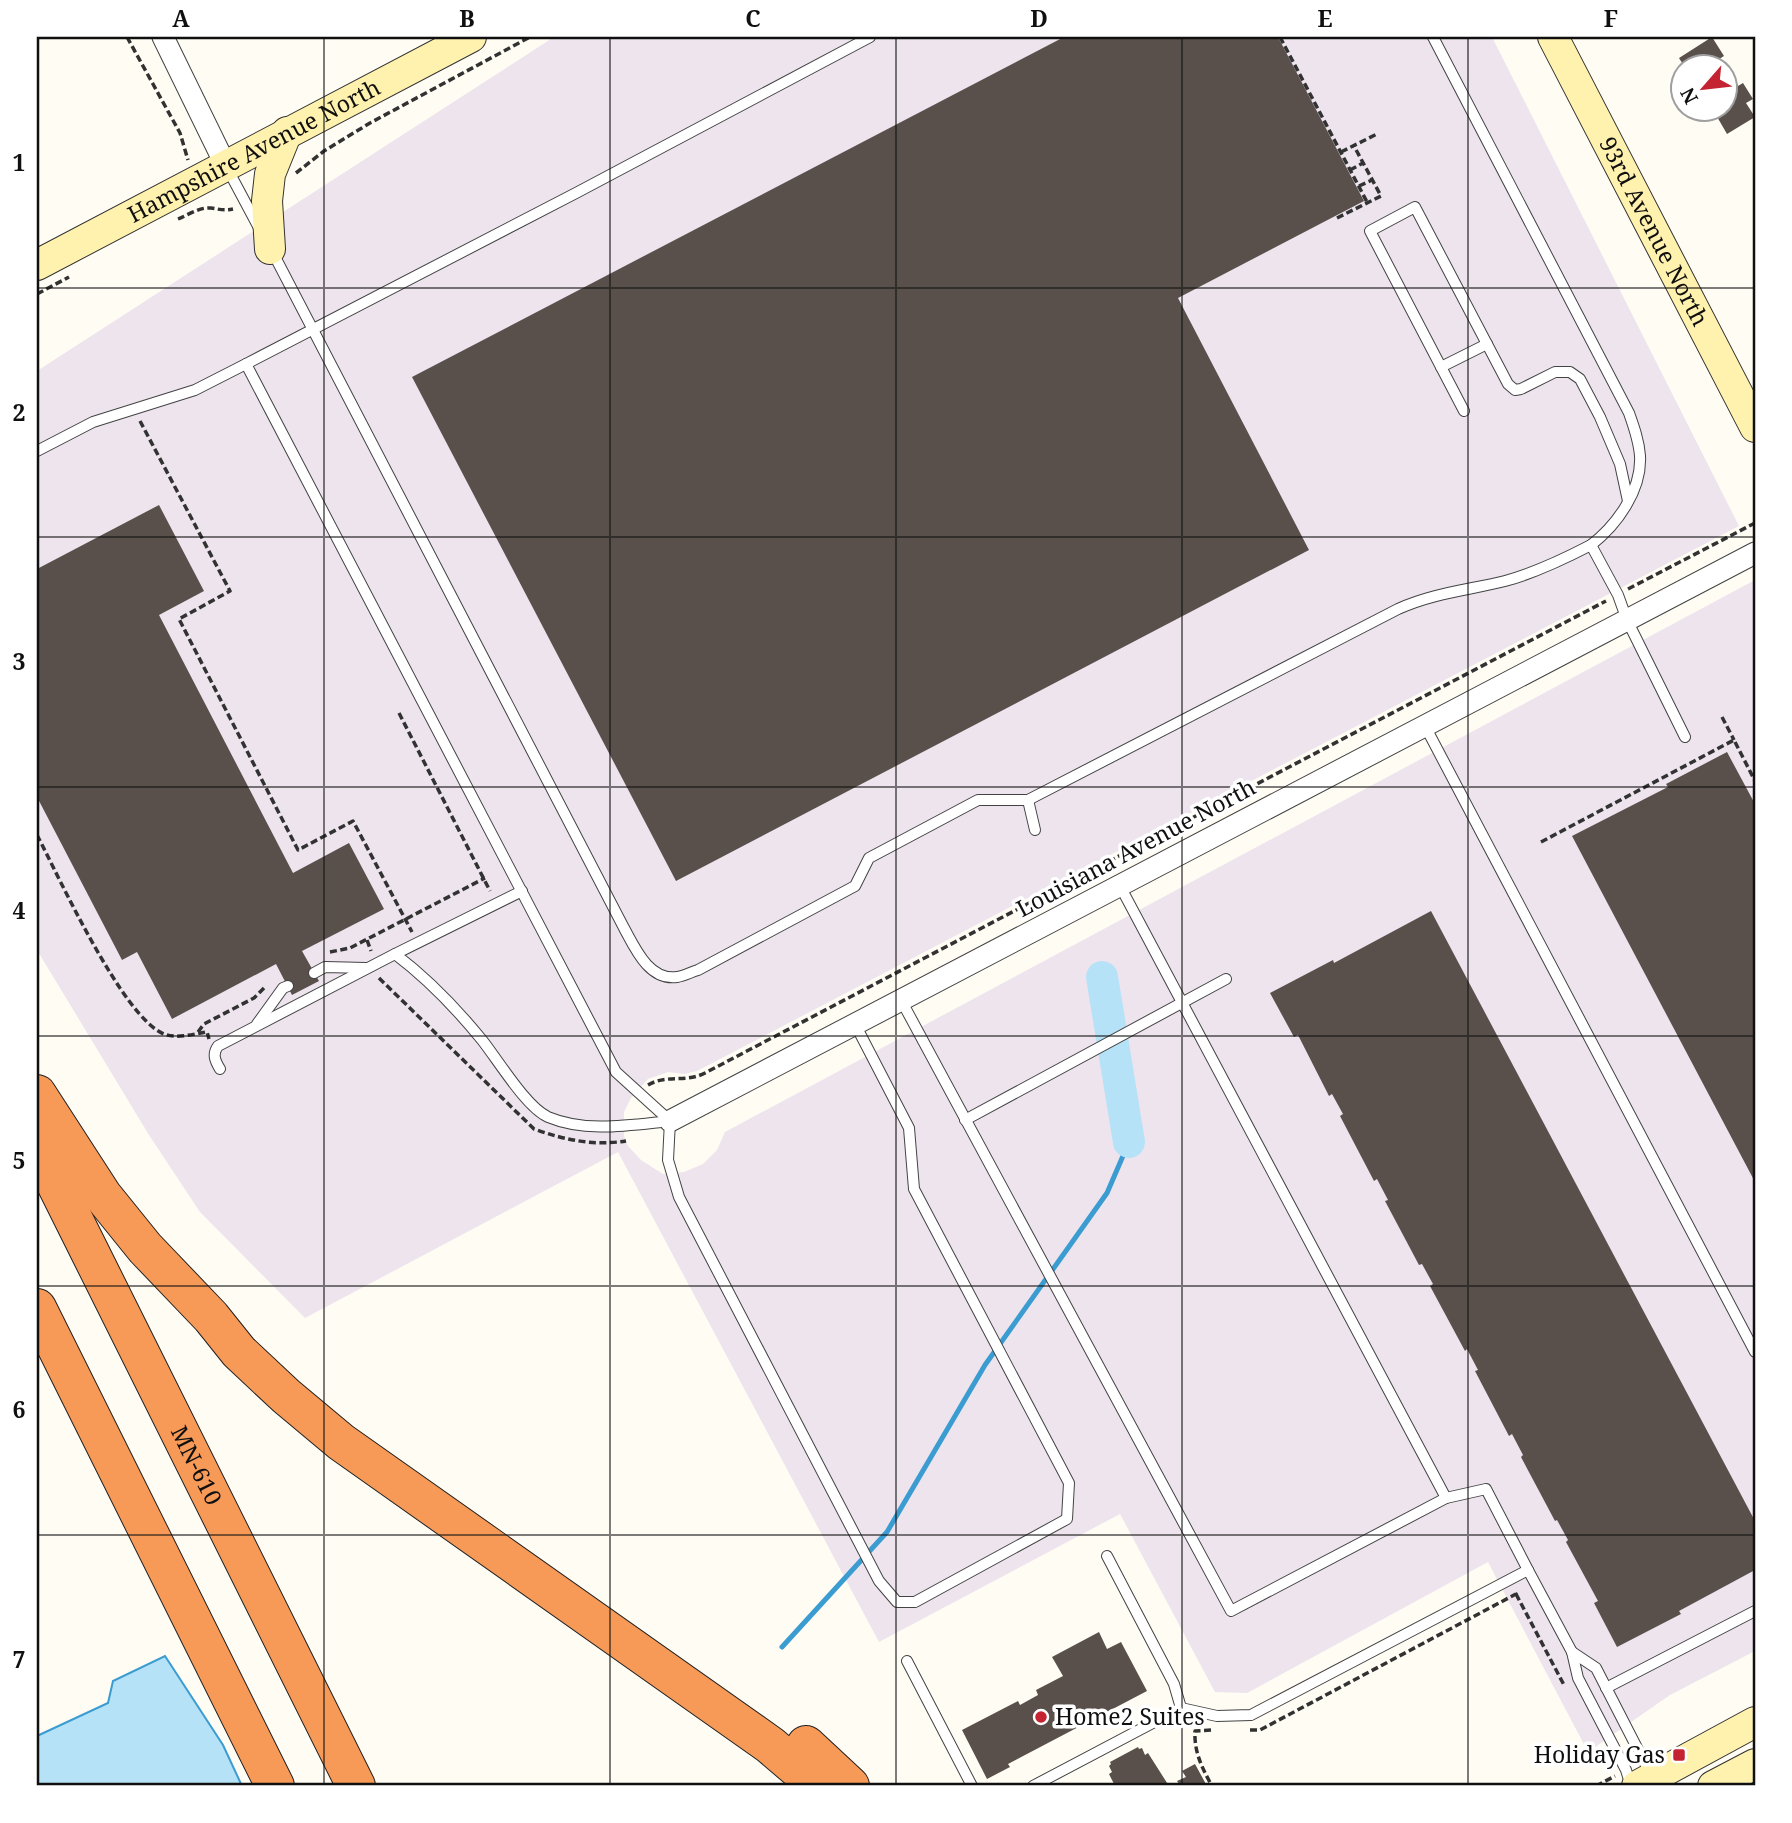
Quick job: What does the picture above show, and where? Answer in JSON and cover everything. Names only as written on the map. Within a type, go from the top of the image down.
[{"type":"highway","points":[[37,1094],[81,1165],[112,1207],[145,1248],[260,1372],[341,1442],[769,1745],[818,1786]]},
{"type":"highway","name":"MN-610","points":[[37,1146],[356,1786]]},
{"type":"highway","points":[[37,1308],[275,1786]]},
{"type":"highway","points":[[211,1317],[329,1408],[798,1737],[850,1786]]},
{"type":"street","points":[[163,37],[226,166]]},
{"type":"street","name":"Hampshire Avenue North","points":[[37,265],[471,37]]},
{"type":"street","name":"93rd Avenue North","points":[[1553,37],[1755,427]]},
{"type":"street","points":[[270,249],[267,201],[270,174],[287,132]]},
{"type":"street","name":"Louisiana Avenue North","points":[[670,1121],[1755,553]]},
{"type":"street","points":[[1644,1784],[1755,1722]]},
{"type":"street","points":[[1713,1786],[1755,1764]]},
{"type":"lane","points":[[37,451],[93,422],[195,390],[870,37]]},
{"type":"lane","points":[[226,166],[624,928],[649,967],[661,976],[676,977],[698,970],[855,886],[869,858],[978,800],[1028,800],[1398,609],[1440,593],[1478,587],[1527,574],[1591,545],[1606,534],[1628,501],[1636,482],[1640,460],[1638,442],[1629,413],[1433,37]]},
{"type":"lane","points":[[1464,411],[1370,231],[1415,207],[1508,384],[1516,390],[1521,389],[1555,372],[1570,372],[1580,380],[1600,417],[1620,464],[1628,501]]},
{"type":"lane","points":[[1441,367],[1487,344]]},
{"type":"lane","points":[[246,363],[616,1072],[670,1121]]},
{"type":"lane","points":[[1591,545],[1618,595],[1627,621],[1685,737]]},
{"type":"lane","points":[[1425,726],[1755,1352]]},
{"type":"lane","points":[[1028,800],[1035,830]]},
{"type":"lane","points":[[1121,886],[1446,1498]]},
{"type":"lane","points":[[220,1069],[214,1051],[218,1046],[522,891]]},
{"type":"lane","points":[[395,954],[450,1002],[523,1094],[545,1116],[570,1124],[628,1125],[670,1121]]},
{"type":"lane","points":[[314,973],[325,967],[372,966]]},
{"type":"lane","points":[[965,1120],[1226,979]]},
{"type":"lane","points":[[256,1026],[283,988],[288,986]]},
{"type":"lane","points":[[901,1000],[1231,1611],[1446,1498],[1486,1489],[1572,1652],[1578,1678],[1626,1770],[1644,1784]]},
{"type":"lane","points":[[670,1121],[668,1160],[686,1210],[878,1581],[897,1602],[915,1602],[1067,1519],[1069,1483],[914,1189],[909,1128],[855,1024]]},
{"type":"lane","points":[[1107,1556],[1174,1684],[1181,1708]]},
{"type":"lane","points":[[1033,1786],[1181,1708],[1217,1716],[1251,1715],[1528,1570]]},
{"type":"lane","points":[[1606,1688],[1755,1611]]},
{"type":"lane","points":[[1572,1652],[1596,1668],[1644,1784]]},
{"type":"lane","points":[[907,1661],[972,1786]]},
{"type":"path","points":[[127,37],[180,133],[185,155]]},
{"type":"path","points":[[291,179],[308,163],[348,135],[530,37]]},
{"type":"path","points":[[1280,37],[1367,202]]},
{"type":"path","points":[[1341,152],[1377,134]]},
{"type":"path","points":[[1337,218],[1381,195],[1354,146]]},
{"type":"path","points":[[1350,170],[1363,163]]},
{"type":"path","points":[[1359,186],[1372,180]]},
{"type":"path","points":[[170,223],[201,209],[226,211]]},
{"type":"path","points":[[37,294],[71,276]]},
{"type":"path","points":[[134,409],[230,592],[178,619],[298,850],[353,821],[418,943]]},
{"type":"path","points":[[639,1093],[655,1081],[665,1078],[687,1080],[705,1073],[1755,523]]},
{"type":"path","points":[[399,713],[492,890],[477,897],[480,912]]},
{"type":"path","points":[[1722,717],[1755,781]]},
{"type":"path","points":[[1541,842],[1734,740]]},
{"type":"path","points":[[37,835],[107,969],[136,1009],[149,1024],[166,1034],[175,1036],[206,1032],[214,1051]]},
{"type":"path","points":[[328,953],[350,948],[367,940],[485,878]]},
{"type":"path","points":[[367,940],[372,966],[379,978],[534,1129],[580,1143],[615,1143],[631,1140],[628,1125]]},
{"type":"path","points":[[198,1034],[204,1024],[254,999],[270,984]]},
{"type":"shaded area","points":[[554,37],[1492,37],[1739,526],[697,1071],[684,1074],[668,1072],[648,1079],[631,1098],[624,1112],[624,1136],[628,1146],[641,1160],[663,1174],[684,1172],[703,1164],[717,1150],[725,1132],[1755,580],[1755,1651],[1670,1695],[1588,1752],[1488,1562],[1247,1693],[1215,1692],[1120,1514],[879,1642],[618,1152],[305,1318],[200,1212],[149,1135],[37,950],[37,371]]},
{"type":"water","points":[[165,1656],[223,1745],[242,1786],[37,1786],[37,1736],[108,1703],[113,1681]]},
{"type":"building","points":[[1064,37],[1278,37],[1364,201],[1178,298],[1309,550],[676,881],[412,377]]},
{"type":"building","points":[[1712,37],[1721,52],[1688,52]]},
{"type":"building","points":[[1743,83],[1753,99],[1746,103],[1755,117],[1727,134],[1720,122],[1740,122],[1740,85]]},
{"type":"building","points":[[159,505],[204,591],[159,615],[293,873],[349,843],[384,909],[302,951],[319,981],[292,995],[276,964],[172,1019],[137,952],[122,960],[37,797],[37,569]]},
{"type":"building","points":[[1727,752],[1755,804],[1755,1182],[1572,836],[1668,787],[1666,784]]},
{"type":"building","points":[[1431,911],[1755,1521],[1755,1570],[1679,1611],[1681,1614],[1617,1647],[1594,1603],[1598,1601],[1566,1542],[1568,1540],[1521,1457],[1523,1455],[1512,1434],[1509,1436],[1475,1371],[1478,1370],[1467,1349],[1465,1351],[1430,1286],[1433,1284],[1422,1264],[1419,1265],[1385,1201],[1388,1200],[1377,1179],[1374,1181],[1340,1116],[1343,1114],[1332,1094],[1329,1096],[1298,1035],[1294,1037],[1270,993],[1333,960],[1334,963]]},
{"type":"building","name":"Home2 Suites","points":[[1099,1632],[1107,1649],[1121,1642],[1147,1691],[1008,1764],[1010,1767],[987,1779],[962,1730],[1018,1701],[1020,1705],[1038,1695],[1036,1690],[1063,1676],[1052,1657]]},
{"type":"building","points":[[1138,1747],[1142,1748],[1145,1755],[1148,1753],[1169,1786],[1115,1786],[1109,1774],[1112,1772],[1110,1762]]},
{"type":"building","points":[[1195,1764],[1207,1786],[1175,1786],[1179,1784],[1177,1781],[1186,1777],[1182,1771]]},
{"type":"waterway","points":[[1102,977],[1129,1142]]},
{"type":"waterway","points":[[782,1647],[887,1532],[985,1365],[1107,1193],[1129,1142]]},
{"type":"place","name":"Home2 Suites","points":[[1041,1717]]},
{"type":"place","name":"Holiday Gas","points":[[1679,1755]]}]
